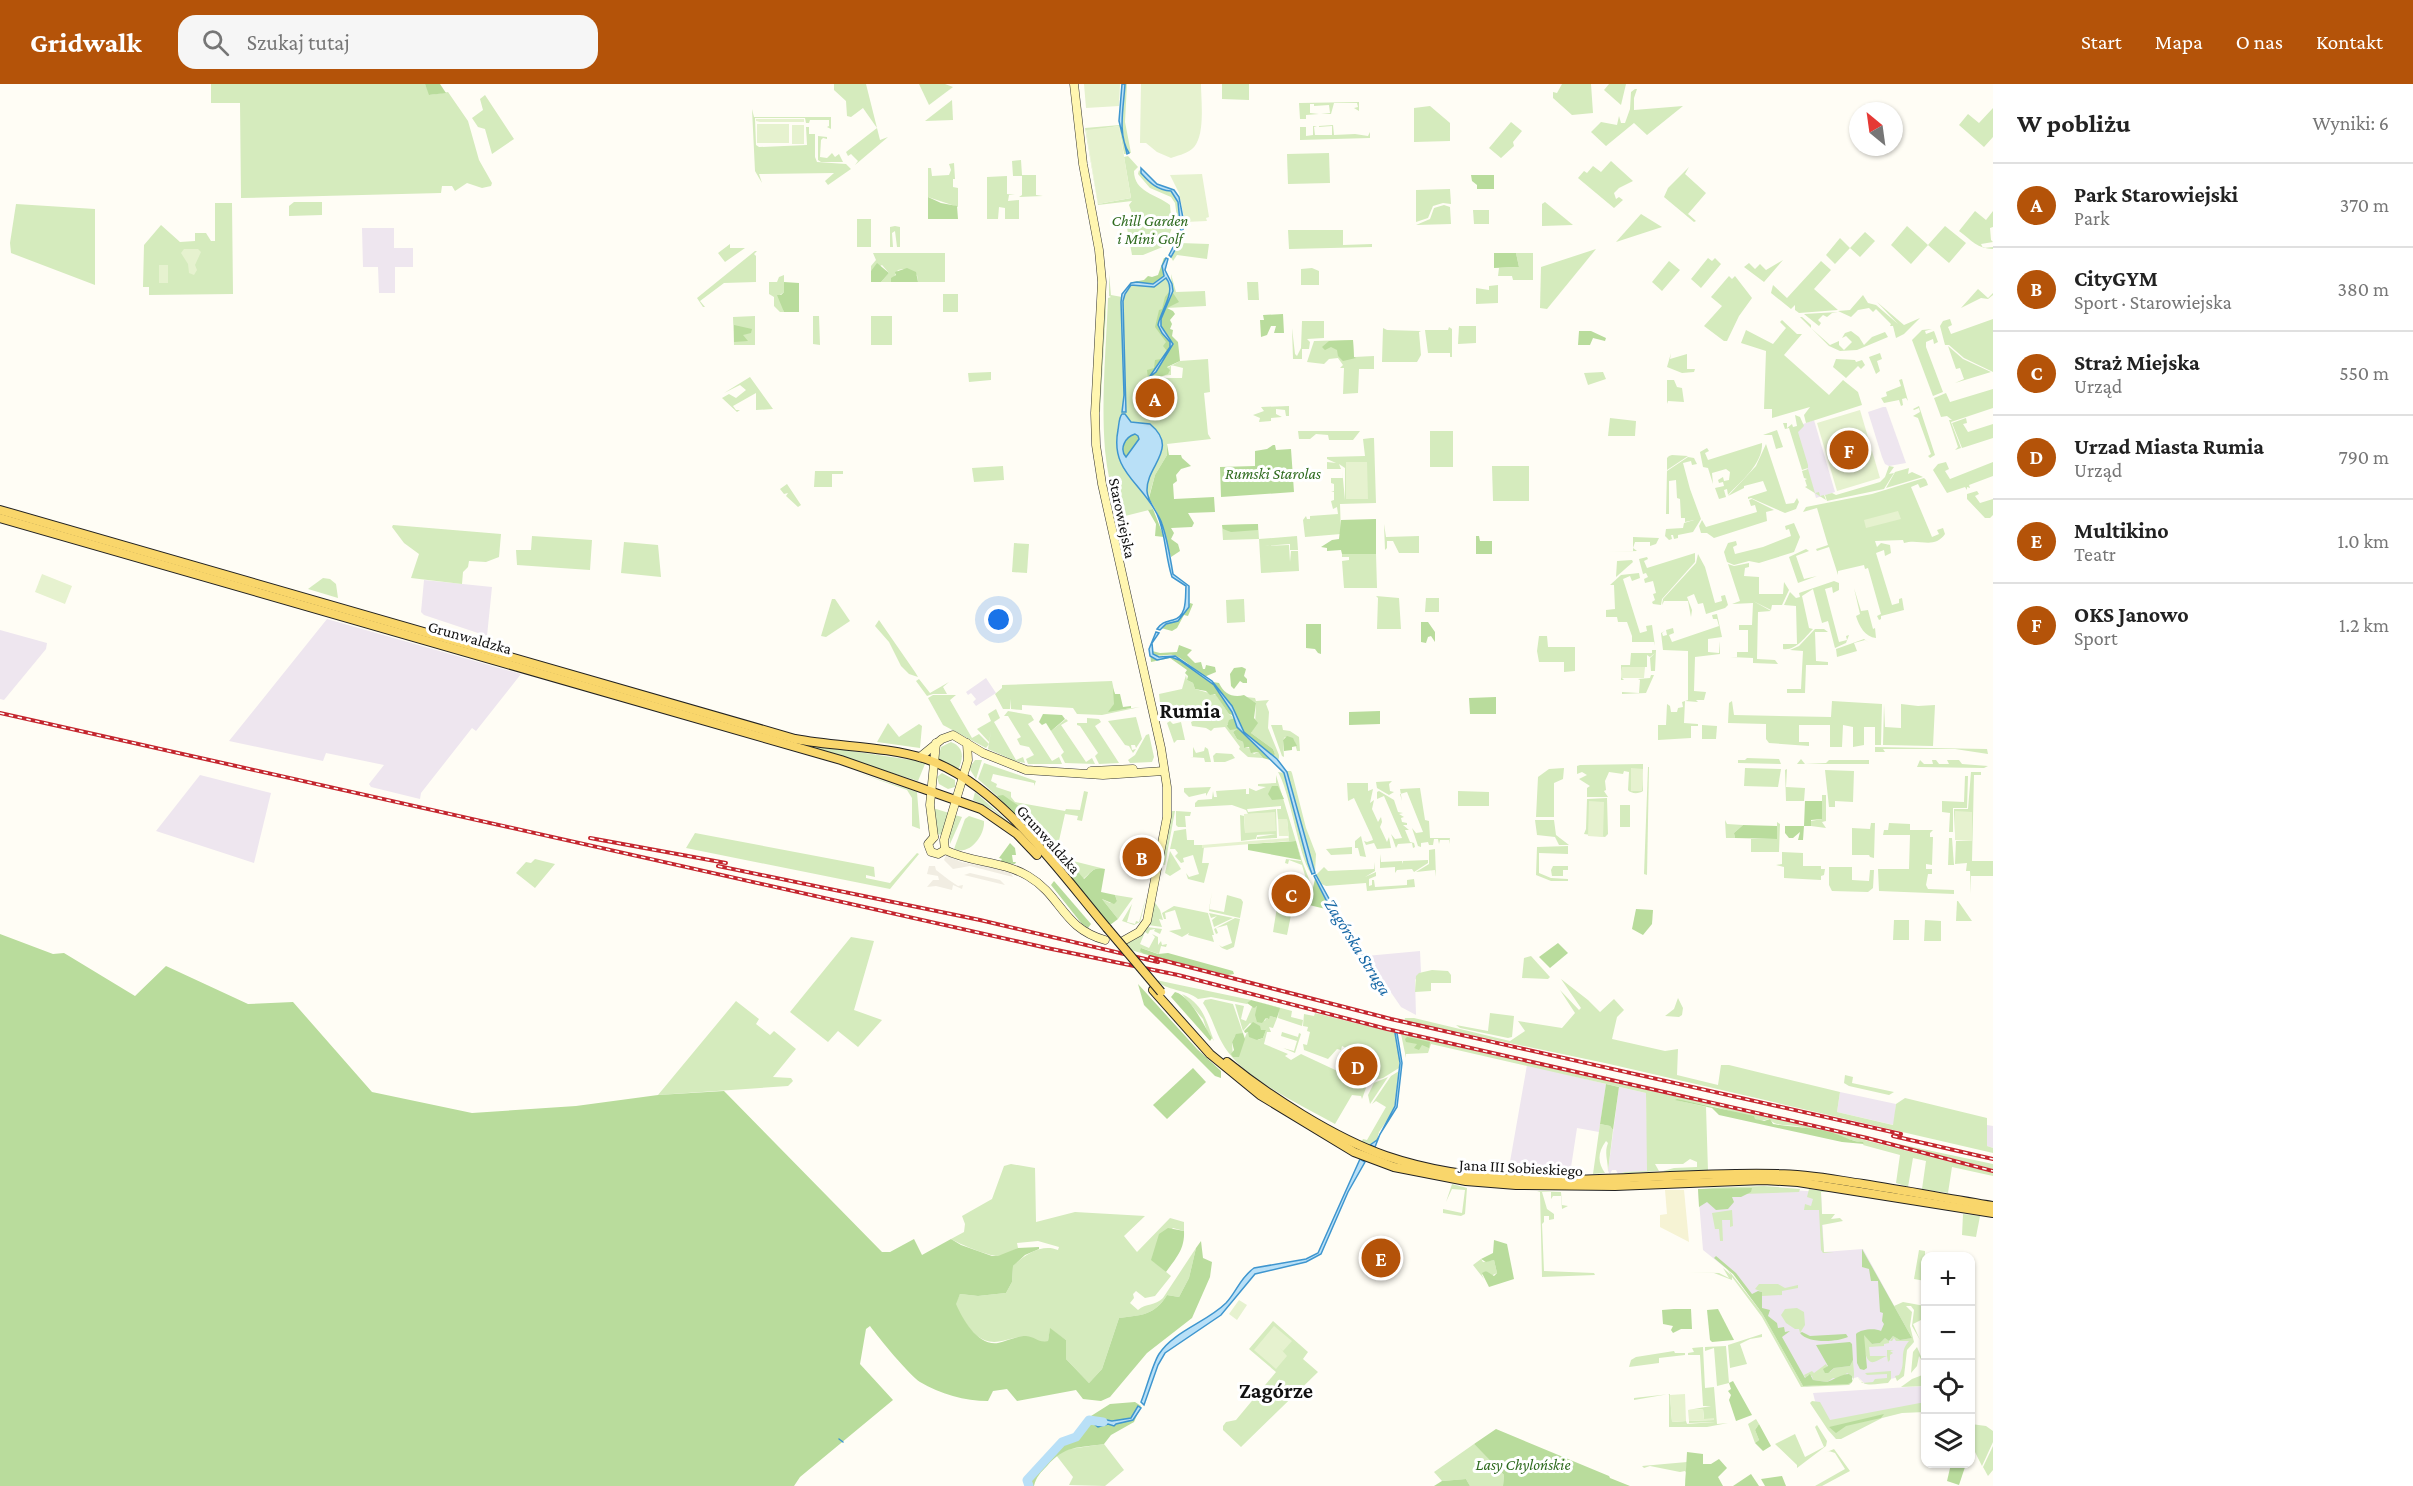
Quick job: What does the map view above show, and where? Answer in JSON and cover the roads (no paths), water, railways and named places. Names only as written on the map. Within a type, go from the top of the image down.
[{"type":"main road","name":"Starowiejska","points":[[1074,84],[1083,164],[1099,250],[1102,282],[1095,413],[1096,445],[1102,484],[1164,771],[1167,817],[1148,916],[1139,932],[1123,941]]},
{"type":"main road","name":"Grunwaldzka","points":[[0,510],[795,739],[920,757],[934,762],[962,776],[984,792],[1020,827],[1104,928]]},
{"type":"main road","name":"Grunwaldzka","points":[[0,518],[786,744],[931,790],[988,813],[1017,834],[1104,928]]},
{"type":"main road","points":[[920,757],[943,738],[953,735],[983,753],[1026,770],[1080,772],[1103,769],[1152,769],[1164,771]]},
{"type":"main road","points":[[936,743],[930,808],[934,837],[928,844],[931,852],[938,854],[945,850],[1026,875],[1046,890],[1076,926],[1105,940]]},
{"type":"main road","points":[[945,850],[944,840],[968,760],[967,743]]},
{"type":"main road","points":[[968,760],[974,755],[983,753]]},
{"type":"main road","points":[[934,837],[944,840]]},
{"type":"main road","name":"Jana III Sobieskiego","points":[[1104,928],[1210,1054],[1260,1095],[1354,1152],[1394,1167],[1466,1181],[1498,1184],[1614,1186],[1763,1180],[1798,1182],[1993,1213]]},
{"type":"main road","name":"Jana III Sobieskiego","points":[[1157,991],[1210,1047],[1261,1089],[1344,1137],[1394,1158],[1446,1170],[1497,1177],[1595,1179],[1743,1174],[1795,1175],[1993,1206]]},
{"type":"water","points":[[1122,84],[1125,84],[1122,129],[1123,137],[1119,121]]},
{"type":"water","points":[[1141,168],[1157,184],[1174,190],[1179,197],[1183,218],[1183,236],[1171,257],[1169,255],[1181,232],[1178,202],[1171,191],[1158,188],[1148,180],[1141,173]]},
{"type":"water","points":[[1166,258],[1168,259],[1165,270],[1173,291],[1161,319],[1161,326],[1173,344],[1156,372],[1151,376],[1149,394],[1150,376],[1170,347],[1170,342],[1158,325],[1170,289],[1166,278],[1154,287],[1131,285],[1123,301],[1126,412],[1122,412],[1124,395],[1122,294],[1131,283],[1153,284],[1164,276],[1162,266]]},
{"type":"water","points":[[1122,414],[1125,414],[1131,422],[1150,424],[1158,433],[1162,441],[1162,449],[1151,473],[1147,491],[1156,512],[1128,475],[1118,456],[1117,444]],"holes":[[[1135,434],[1139,439],[1126,457],[1123,447],[1126,440]]]},
{"type":"water","points":[[1157,515],[1164,530],[1173,574],[1189,586],[1189,607],[1178,621],[1166,624],[1160,630],[1157,629],[1162,624],[1178,618],[1185,606],[1186,586],[1172,577]]},
{"type":"water","points":[[1156,632],[1159,633],[1152,643],[1153,654],[1159,657],[1175,656],[1212,681],[1232,706],[1244,732],[1277,759],[1287,772],[1315,873],[1312,874],[1308,863],[1284,773],[1237,727],[1232,712],[1214,685],[1179,660],[1171,657],[1157,660],[1150,656],[1149,649]]},
{"type":"water","points":[[1316,875],[1348,933],[1380,978],[1377,980],[1358,956],[1342,930],[1314,876]]},
{"type":"water","points":[[1395,1033],[1397,1033],[1402,1063],[1397,1107],[1381,1132],[1395,1106],[1400,1063]]},
{"type":"water","points":[[1380,1135],[1375,1147],[1370,1145],[1377,1140]]},
{"type":"water","points":[[1360,1159],[1365,1162],[1348,1192],[1321,1254],[1306,1262],[1255,1274],[1221,1315],[1165,1353],[1158,1365],[1144,1405],[1141,1402],[1154,1364],[1165,1346],[1226,1303],[1249,1272],[1254,1268],[1306,1259],[1318,1253]]},
{"type":"water","points":[[1138,1406],[1141,1408],[1133,1420],[1114,1426],[1108,1424],[1098,1427],[1090,1421],[1096,1418],[1112,1421],[1131,1418]]},
{"type":"waterway","name":"Zagórska Struga","points":[[1029,1486],[1027,1480],[1062,1442],[1076,1437],[1089,1420],[1103,1422]]},
{"type":"waterway","points":[[839,1439],[843,1442]]},
{"type":"railway","points":[[0,713],[1047,948],[1178,975],[1387,1029],[1867,1138],[1993,1171]]},
{"type":"railway","points":[[590,838],[726,863]]},
{"type":"railway","points":[[718,866],[980,920],[1158,962]]},
{"type":"railway","points":[[1150,957],[1391,1019],[1901,1134]]},
{"type":"railway","points":[[1893,1136],[1993,1159]]},
{"type":"place","name":"Park Starowiejski","points":[[1155,398]]},
{"type":"place","name":"OKS Janowo","points":[[1849,450]]},
{"type":"place","name":"CityGYM","points":[[1142,857]]},
{"type":"place","name":"Straż Miejska","points":[[1291,894]]},
{"type":"place","name":"Urzad Miasta Rumia","points":[[1358,1066]]},
{"type":"place","name":"Multikino","points":[[1381,1258]]},
{"type":"district","name":"Rumia","points":[[1190,710]]},
{"type":"district","name":"Zagórze","points":[[1276,1390]]},
{"type":"park label","name":"Chill Garden i Mini Golf","points":[[1150,229]]},
{"type":"park label","name":"Rumski Starolas","points":[[1273,473]]},
{"type":"park label","name":"Lasy Chylońskie","points":[[1523,1464]]}]
